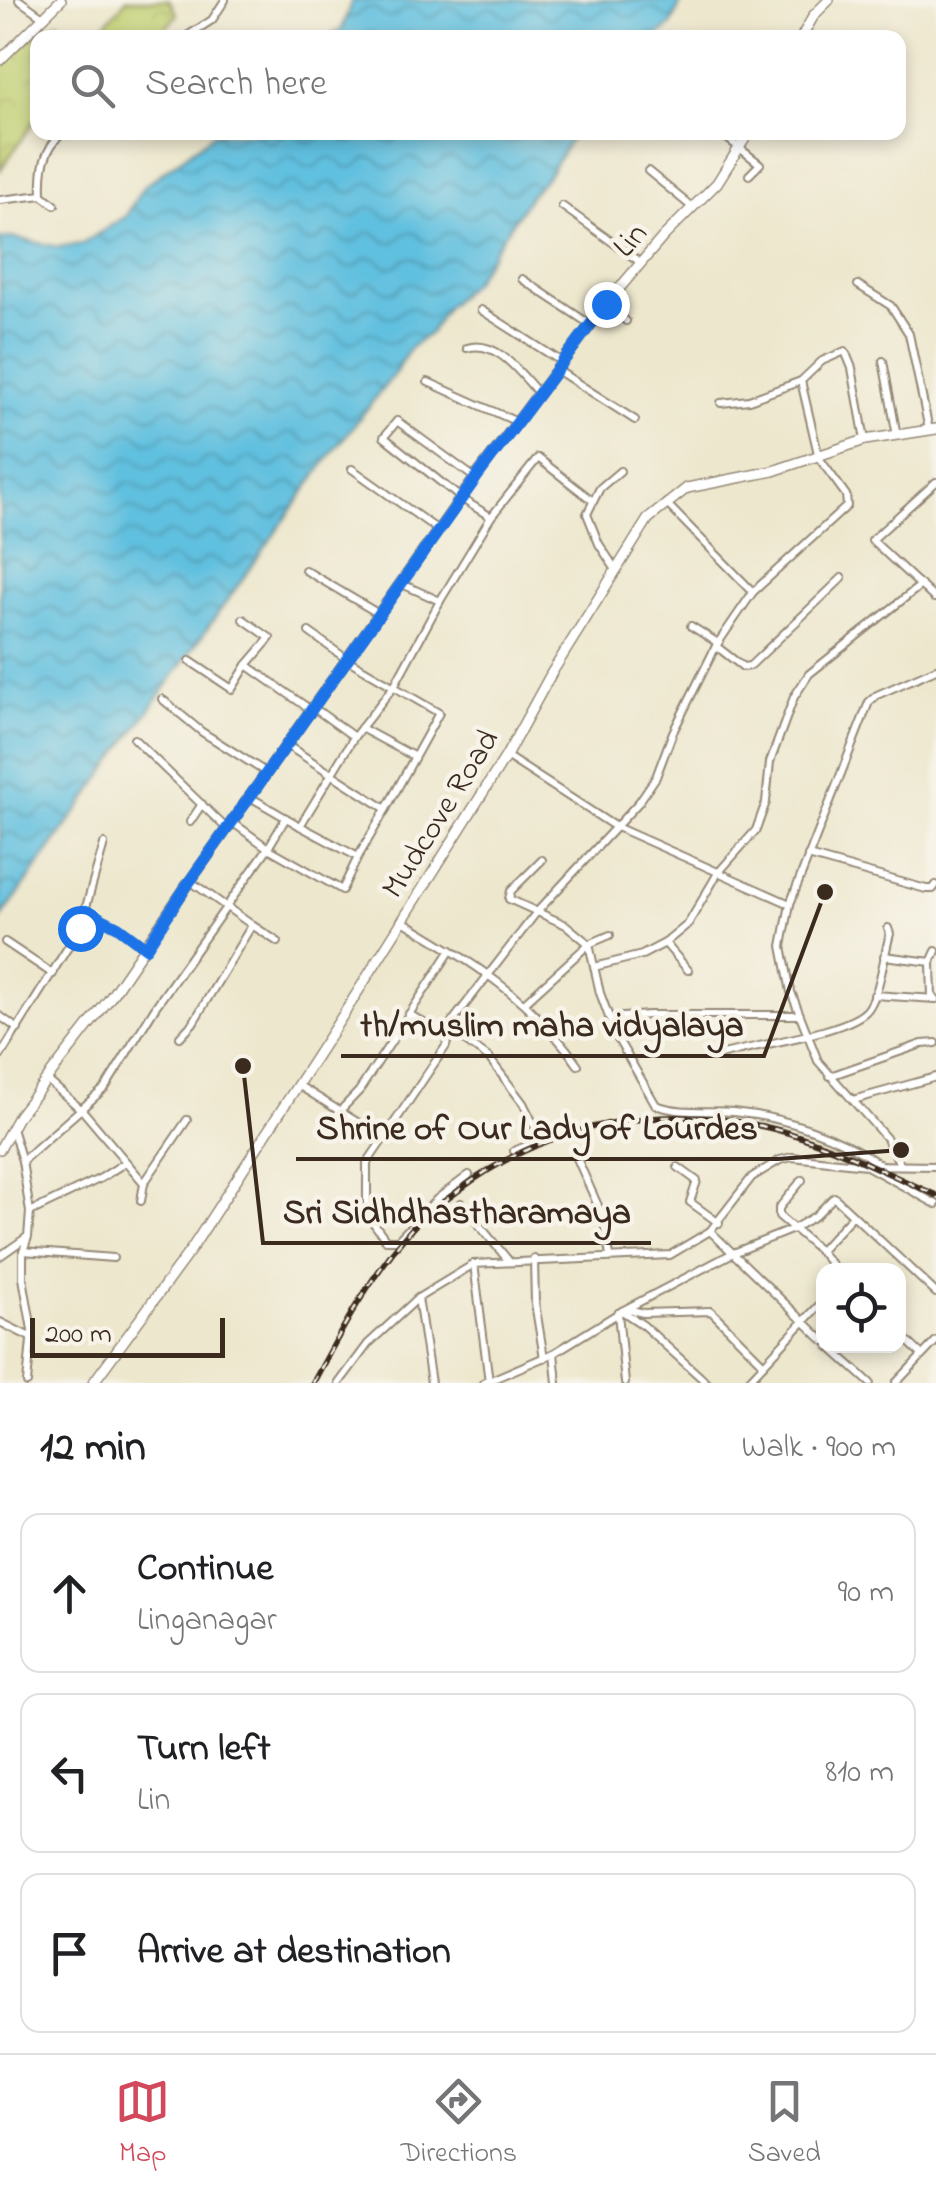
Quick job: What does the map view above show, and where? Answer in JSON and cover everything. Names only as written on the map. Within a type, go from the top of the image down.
[{"type":"street","points":[[19,0],[43,17]]},
{"type":"street","points":[[0,60],[61,0]]},
{"type":"street","points":[[196,30],[212,20],[225,0]]},
{"type":"street","points":[[806,30],[829,0]]},
{"type":"street","points":[[42,195],[42,166],[55,140]]},
{"type":"street","points":[[730,140],[760,164],[749,174]]},
{"type":"street","name":"Lin","points":[[0,1149],[11,1126],[146,948],[517,422],[640,262],[717,183],[746,140]]},
{"type":"street","points":[[648,172],[693,208]]},
{"type":"street","points":[[0,200],[42,195],[55,204]]},
{"type":"street","points":[[562,206],[640,262]]},
{"type":"street","points":[[522,279],[591,325]]},
{"type":"street","points":[[753,592],[665,502],[687,488],[773,471],[865,440],[932,430],[909,334],[891,306],[858,285]]},
{"type":"street","points":[[606,304],[626,320]]},
{"type":"street","points":[[481,310],[635,420]]},
{"type":"street","points":[[467,348],[479,344],[492,349],[539,394]]},
{"type":"street","points":[[721,403],[749,400],[801,381],[822,360],[845,351],[852,368],[865,440]]},
{"type":"street","points":[[883,361],[897,436]]},
{"type":"street","points":[[469,1175],[437,1199],[398,1240],[386,1240],[370,1222],[364,1203],[366,1163],[448,1042],[452,1022],[536,913],[639,802],[656,776],[717,644],[753,592],[848,506],[846,494],[819,458],[801,381]]},
{"type":"street","points":[[428,382],[517,422]]},
{"type":"street","points":[[476,478],[397,421],[384,436],[462,499],[491,517]]},
{"type":"street","points":[[300,826],[360,728],[394,686],[491,517],[538,458],[592,501]]},
{"type":"street","points":[[352,468],[439,531]]},
{"type":"street","points":[[617,571],[599,544],[587,514],[600,488],[620,471]]},
{"type":"street","points":[[934,598],[872,540],[936,482]]},
{"type":"street","name":"Mudcove Road","points":[[93,1383],[192,1248],[506,756],[551,674],[648,519],[665,502]]},
{"type":"street","points":[[305,570],[380,614]]},
{"type":"street","points":[[691,626],[742,667],[750,666],[842,578]]},
{"type":"street","points":[[402,584],[440,601]]},
{"type":"street","points":[[594,968],[610,966],[665,944],[688,924],[718,873],[756,830],[766,802],[770,762],[794,697],[809,674],[921,585]]},
{"type":"street","points":[[190,662],[232,689],[270,638],[243,619]]},
{"type":"street","points":[[134,739],[202,804],[230,825],[343,890],[438,713],[309,632]]},
{"type":"street","points":[[248,665],[354,737]]},
{"type":"street","points":[[900,1164],[887,1138],[818,1061],[798,1015],[782,946],[790,904],[868,702],[936,669]]},
{"type":"street","points":[[162,698],[202,732],[267,773]]},
{"type":"street","points":[[360,728],[413,756]]},
{"type":"street","points":[[288,746],[386,809]]},
{"type":"street","points":[[506,756],[614,826],[790,904]]},
{"type":"street","points":[[250,798],[358,857]]},
{"type":"street","points":[[190,822],[202,804]]},
{"type":"street","points":[[22,1161],[105,1088],[156,1006],[286,818]]},
{"type":"street","points":[[0,1056],[80,928],[104,844]]},
{"type":"street","points":[[808,856],[926,889],[936,885]]},
{"type":"street","points":[[542,860],[508,895],[514,902],[566,925],[589,944],[610,1018],[629,1063],[656,1105],[762,1116],[822,1135],[880,1165]]},
{"type":"street","points":[[190,881],[278,942]]},
{"type":"street","points":[[86,911],[118,927],[146,948]]},
{"type":"street","points":[[401,920],[488,972],[562,1042],[578,1066]]},
{"type":"street","points":[[180,1036],[193,1022],[252,925]]},
{"type":"street","points":[[713,1057],[807,1036],[860,1016],[874,995],[890,934],[888,928]]},
{"type":"street","points":[[524,1003],[589,944],[610,935]]},
{"type":"street","points":[[5,942],[53,974]]},
{"type":"street","points":[[665,944],[688,970]]},
{"type":"street","points":[[338,1112],[359,1091],[451,950]]},
{"type":"street","points":[[874,995],[934,999],[931,962],[936,951]]},
{"type":"street","points":[[884,956],[931,962]]},
{"type":"street","points":[[409,1014],[466,1042],[496,1066],[530,1115],[538,1138],[514,1152]]},
{"type":"street","points":[[610,1018],[798,1015]]},
{"type":"street","points":[[0,1016],[18,1029]]},
{"type":"street","points":[[830,1076],[922,1044],[936,1043]]},
{"type":"street","points":[[852,1100],[936,1078]]},
{"type":"street","points":[[46,1079],[83,1110],[144,1183]]},
{"type":"street","points":[[298,1084],[381,1138]]},
{"type":"street","points":[[141,1201],[144,1183],[187,1120]]},
{"type":"street","points":[[11,1126],[22,1161],[30,1212],[23,1250],[32,1338],[26,1383]]},
{"type":"street","points":[[576,1154],[604,1217],[610,1256]]},
{"type":"street","points":[[339,1383],[368,1344],[418,1298],[474,1264],[670,1255],[710,1232],[752,1177],[780,1160],[802,1156],[866,1165],[936,1166]]},
{"type":"street","points":[[30,1212],[102,1178],[126,1162]]},
{"type":"street","points":[[866,1165],[936,1204]]},
{"type":"street","points":[[678,1167],[697,1180],[690,1202],[719,1222]]},
{"type":"street","points":[[802,1180],[778,1212],[830,1263]]},
{"type":"street","points":[[474,1264],[487,1382],[554,1353],[622,1311],[732,1254],[793,1229],[834,1198],[936,1293]]},
{"type":"street","points":[[460,1203],[508,1260]]},
{"type":"street","points":[[820,1252],[853,1215]]},
{"type":"street","points":[[710,1232],[816,1334]]},
{"type":"street","points":[[0,1256],[28,1237]]},
{"type":"street","points":[[23,1250],[114,1258]]},
{"type":"street","points":[[534,1259],[544,1358]]},
{"type":"street","points":[[418,1298],[431,1383]]},
{"type":"street","points":[[746,1383],[816,1308]]},
{"type":"street","points":[[622,1311],[711,1310],[764,1364]]},
{"type":"street","points":[[622,1311],[625,1383]]},
{"type":"street","points":[[622,1311],[707,1383]]},
{"type":"street","points":[[0,1322],[32,1338]]},
{"type":"street","points":[[906,1340],[922,1355]]},
{"type":"street","points":[[896,1383],[936,1340]]},
{"type":"street","points":[[554,1353],[557,1383]]},
{"type":"street","points":[[837,1353],[870,1383]]},
{"type":"green space","points":[[126,0],[169,0],[177,15],[164,30],[100,30]]},
{"type":"green space","points":[[58,22],[72,30],[45,30]]},
{"type":"green space","points":[[30,40],[30,128],[0,170],[0,62]]},
{"type":"water","points":[[352,0],[682,0],[665,30],[342,29]]},
{"type":"water","points":[[206,140],[570,140],[472,283],[447,306],[430,333],[410,348],[332,453],[0,920],[0,239],[58,247],[82,244],[126,216],[143,187]]},
{"type":"railway","points":[[313,1383],[372,1280],[416,1224],[493,1167],[569,1134],[650,1118],[733,1121],[815,1142],[936,1195]]},
{"type":"place","name":"th/muslim maha vidyalaya","points":[[825,892]]},
{"type":"place","name":"Sri Sidhdhastharamaya","points":[[243,1066]]},
{"type":"place","name":"Shrine of Our Lady of Lourdes","points":[[901,1150]]},
{"type":"route","points":[[80,928],[86,911],[118,927],[146,948],[476,478],[606,304]]}]
